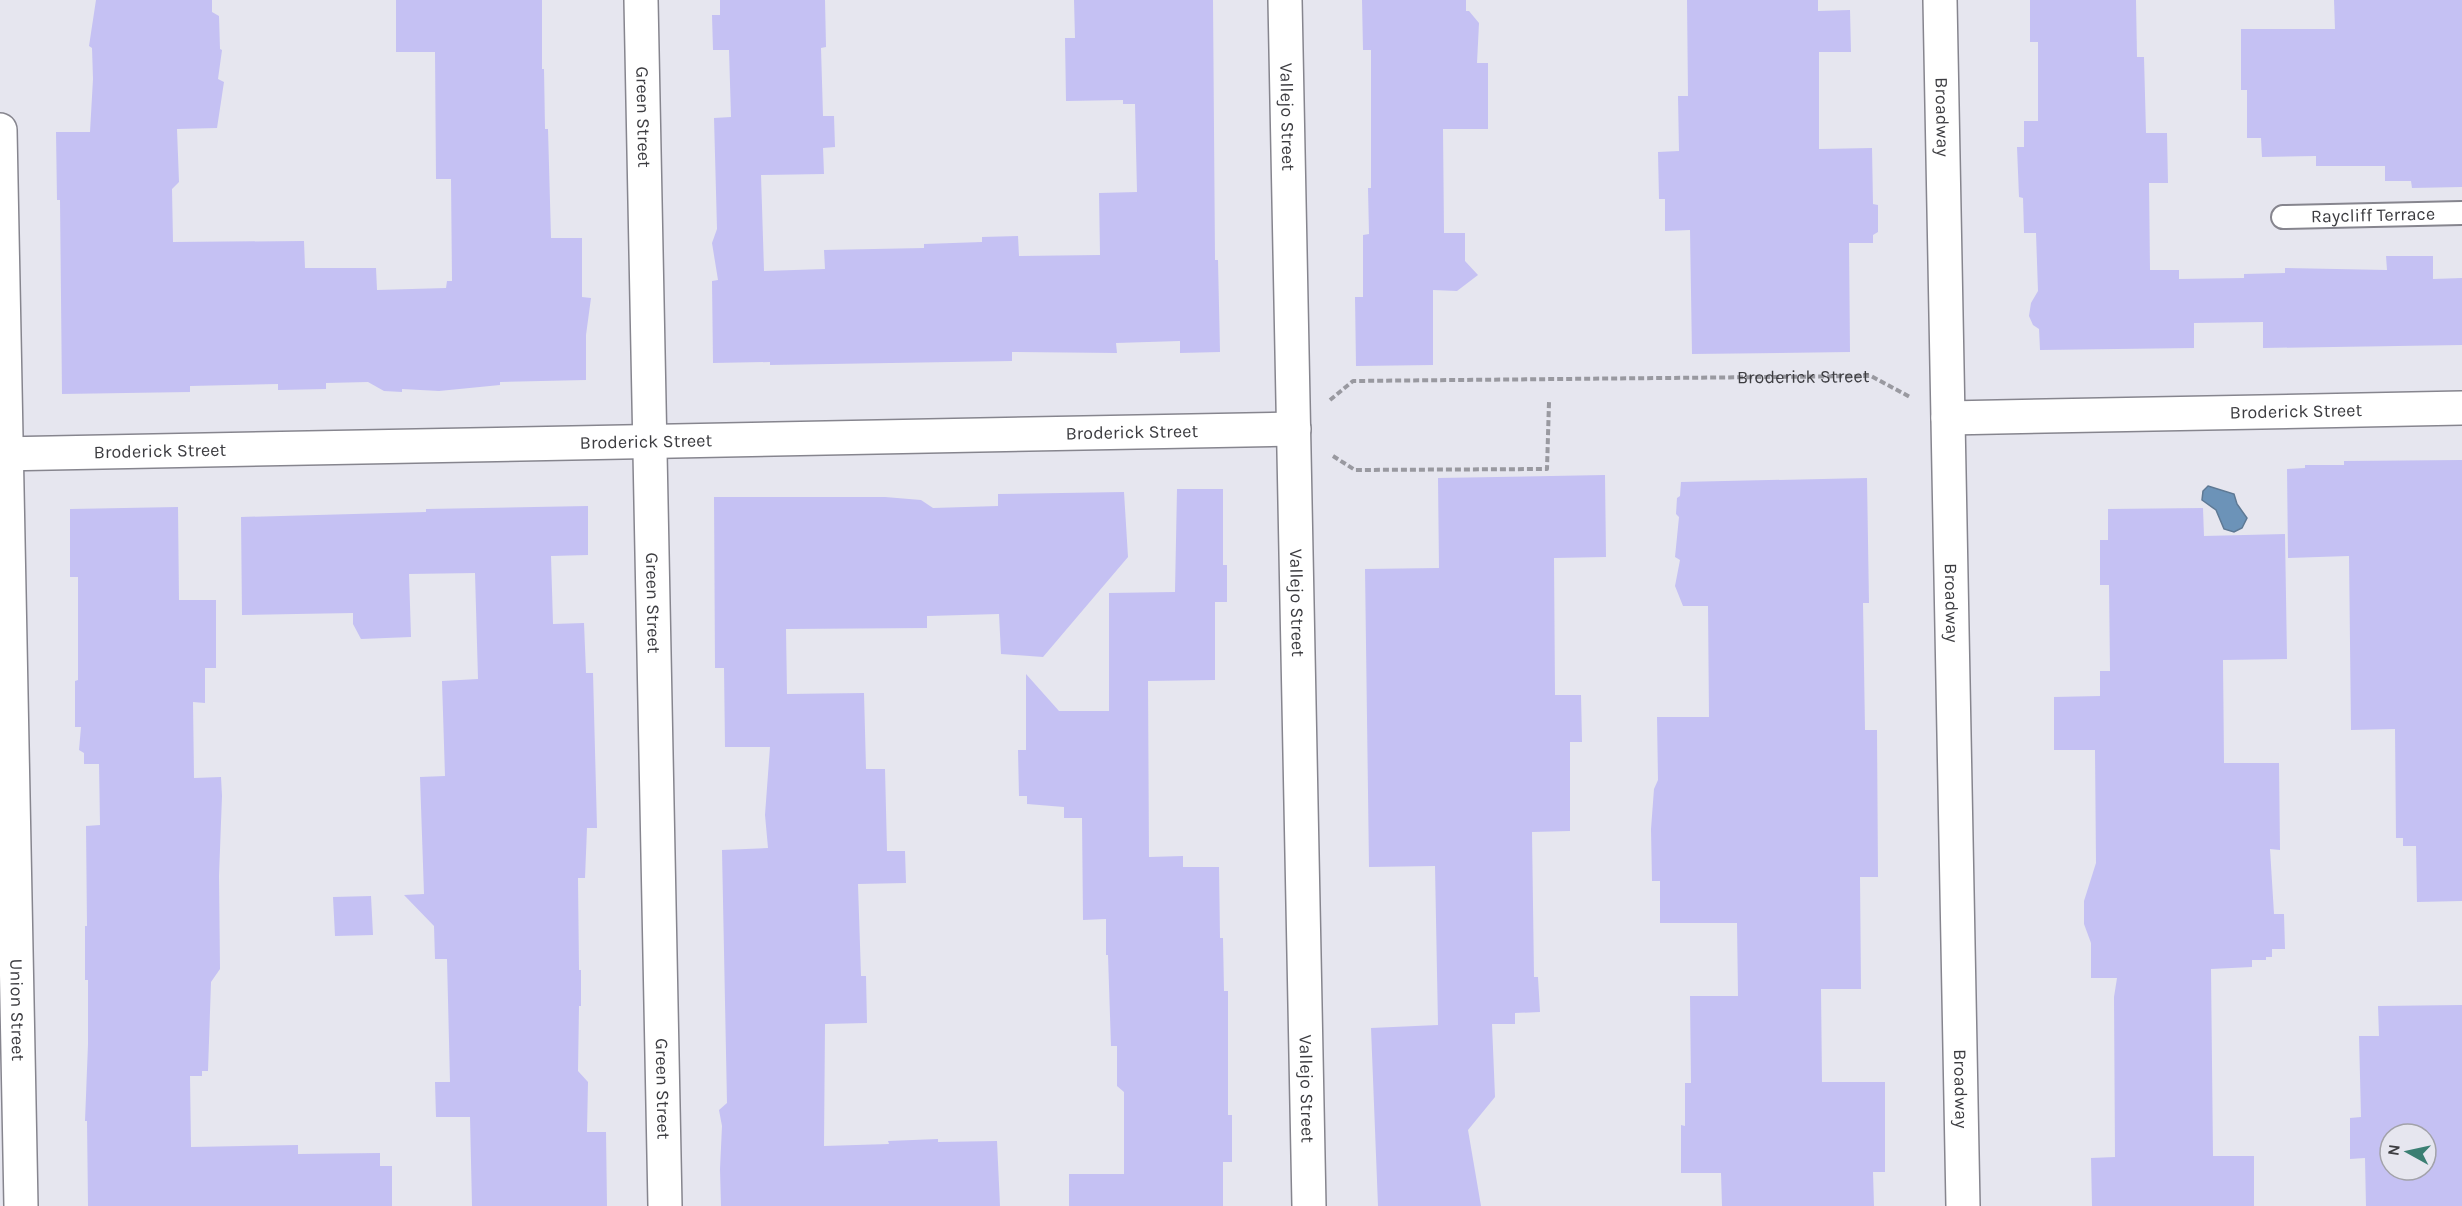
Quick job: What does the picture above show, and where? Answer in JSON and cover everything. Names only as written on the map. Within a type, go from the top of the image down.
[{"type":"street","name":"Green Street","points":[[641,0],[665,1206]]},
{"type":"street","name":"Vallejo Street","points":[[1285,0],[1309,1206]]},
{"type":"street","name":"Broadway","points":[[1940,0],[1963,1206]]},
{"type":"street","name":"Union Street","points":[[0,130],[3,454],[21,1206]]},
{"type":"street","name":"Broderick Street","points":[[1948,418],[2462,408]]},
{"type":"street","name":"Broderick Street","points":[[3,454],[1294,429]]},
{"type":"lane","name":"Raycliff Terrace","points":[[2283,217],[2462,213]]},
{"type":"path","name":"Broderick Street","points":[[1294,429],[1353,381],[1871,376],[1948,418]]},
{"type":"path","points":[[1294,429],[1354,470],[1547,469],[1549,402]]},
{"type":"water","points":[[2208,486],[2234,494],[2237,504],[2247,518],[2242,528],[2234,532],[2224,529],[2216,510],[2202,500],[2203,491]]},
{"type":"building","points":[[96,0],[212,0],[212,12],[219,16],[220,49],[222,50],[218,79],[224,82],[217,128],[177,129],[179,182],[172,189],[173,242],[304,241],[305,268],[376,268],[377,290],[446,288],[447,281],[452,281],[451,179],[436,179],[435,52],[396,52],[396,0],[542,0],[542,69],[544,69],[545,129],[548,129],[551,238],[582,238],[582,297],[591,298],[586,335],[586,380],[500,382],[500,385],[439,391],[402,389],[402,392],[384,391],[368,382],[326,383],[326,389],[278,390],[278,384],[190,386],[190,392],[62,394],[60,200],[57,200],[56,132],[90,132],[93,79],[92,48],[89,46]]},
{"type":"building","points":[[720,0],[825,0],[826,47],[821,48],[823,116],[834,116],[835,147],[823,148],[824,174],[761,175],[764,271],[825,269],[824,250],[924,248],[924,244],[982,242],[982,237],[1018,236],[1019,256],[1100,255],[1099,193],[1137,192],[1135,104],[1123,104],[1123,100],[1066,101],[1065,38],[1075,38],[1074,0],[1213,0],[1215,260],[1218,260],[1220,352],[1180,353],[1180,341],[1116,343],[1117,353],[1012,352],[1012,361],[770,365],[770,362],[713,363],[712,281],[718,280],[712,243],[717,229],[714,118],[731,117],[729,50],[713,50],[712,15],[720,15]]},
{"type":"building","points":[[1362,0],[1466,0],[1466,11],[1469,11],[1479,23],[1477,63],[1488,63],[1488,129],[1443,129],[1444,233],[1465,233],[1465,261],[1478,275],[1457,291],[1433,290],[1433,365],[1356,366],[1355,297],[1363,297],[1363,235],[1369,234],[1368,188],[1371,188],[1371,50],[1363,50]]},
{"type":"building","points":[[1687,0],[1818,0],[1818,11],[1850,10],[1851,52],[1819,52],[1819,149],[1872,148],[1873,204],[1878,205],[1878,232],[1873,235],[1873,243],[1849,243],[1850,352],[1692,354],[1690,230],[1665,231],[1665,199],[1659,199],[1658,152],[1679,151],[1678,96],[1688,96]]},
{"type":"building","points":[[2030,0],[2136,0],[2137,57],[2144,57],[2146,133],[2167,133],[2168,183],[2149,183],[2150,270],[2179,270],[2179,279],[2244,278],[2244,274],[2285,273],[2285,268],[2387,270],[2386,256],[2433,256],[2433,279],[2462,278],[2462,345],[2263,348],[2263,322],[2194,323],[2194,348],[2040,350],[2039,329],[2033,325],[2029,316],[2031,303],[2038,291],[2036,233],[2024,233],[2023,198],[2019,197],[2017,147],[2024,147],[2024,121],[2038,121],[2038,42],[2030,42]]},
{"type":"building","points":[[2334,0],[2462,0],[2462,187],[2412,188],[2411,181],[2385,181],[2385,166],[2316,166],[2316,156],[2262,157],[2261,138],[2247,138],[2247,90],[2241,90],[2241,29],[2335,29]]},
{"type":"building","points":[[2462,460],[2462,901],[2417,902],[2416,846],[2403,846],[2403,838],[2396,838],[2395,729],[2351,730],[2349,556],[2288,558],[2287,469],[2305,468],[2305,465],[2344,465],[2344,461]]},
{"type":"building","points":[[1605,475],[1606,557],[1554,558],[1555,695],[1581,695],[1582,742],[1570,742],[1570,831],[1532,832],[1534,977],[1538,977],[1540,1012],[1515,1013],[1515,1024],[1492,1024],[1495,1097],[1468,1130],[1481,1206],[1378,1206],[1371,1028],[1438,1025],[1435,866],[1369,867],[1365,569],[1439,568],[1438,478]]},
{"type":"building","points":[[1867,478],[1869,603],[1863,603],[1865,730],[1877,730],[1878,877],[1860,877],[1861,989],[1821,989],[1822,1082],[1885,1082],[1885,1172],[1873,1172],[1874,1206],[1722,1206],[1721,1173],[1681,1173],[1681,1125],[1685,1126],[1685,1083],[1691,1083],[1690,996],[1738,996],[1737,923],[1660,923],[1660,881],[1652,881],[1651,829],[1654,789],[1658,780],[1657,717],[1709,717],[1708,606],[1683,606],[1675,586],[1680,560],[1675,557],[1679,517],[1676,514],[1677,498],[1680,496],[1681,482]]},
{"type":"building","points":[[1177,489],[1223,489],[1223,565],[1227,565],[1227,602],[1215,602],[1215,680],[1148,681],[1149,857],[1183,856],[1183,867],[1219,867],[1220,938],[1223,938],[1224,991],[1228,991],[1228,1115],[1232,1115],[1232,1162],[1223,1162],[1223,1206],[1069,1206],[1069,1174],[1124,1174],[1124,1092],[1117,1086],[1117,1046],[1111,1046],[1106,919],[1083,920],[1082,818],[1064,818],[1064,807],[1027,804],[1027,796],[1019,796],[1018,750],[1026,750],[1026,674],[1059,711],[1109,711],[1109,593],[1175,592]]},
{"type":"building","points":[[1124,492],[1128,557],[1043,657],[1001,654],[999,614],[927,616],[927,628],[786,629],[787,694],[864,693],[866,769],[885,769],[887,851],[905,851],[906,883],[858,884],[861,976],[866,976],[867,1023],[825,1024],[824,1146],[889,1144],[888,1141],[938,1139],[938,1142],[997,1141],[1000,1206],[721,1206],[722,1126],[719,1110],[727,1103],[722,850],[768,848],[765,815],[770,747],[725,747],[724,668],[715,668],[714,497],[885,497],[921,500],[933,508],[998,506],[998,494]]},
{"type":"building","points":[[588,506],[588,555],[551,556],[553,624],[584,623],[586,673],[593,673],[597,828],[587,828],[585,878],[578,878],[581,1006],[579,1006],[578,1071],[588,1082],[587,1132],[606,1132],[607,1206],[472,1206],[470,1117],[436,1117],[435,1082],[450,1082],[447,959],[435,959],[434,926],[404,895],[424,894],[420,777],[445,776],[442,681],[478,679],[475,573],[409,574],[411,637],[361,639],[353,624],[353,613],[242,615],[241,517],[426,512],[426,509]]},
{"type":"building","points":[[178,507],[179,600],[216,600],[216,668],[205,668],[205,703],[193,702],[194,778],[221,777],[222,796],[219,876],[220,969],[211,982],[208,1071],[202,1071],[202,1076],[190,1076],[191,1147],[298,1145],[298,1154],[380,1153],[380,1166],[392,1166],[392,1206],[88,1206],[87,1121],[85,1121],[88,1044],[88,980],[85,980],[86,826],[100,825],[99,764],[84,764],[84,753],[79,750],[81,727],[75,727],[75,681],[78,680],[78,577],[70,577],[70,509]]},
{"type":"building","points":[[2203,508],[2204,536],[2285,534],[2287,659],[2223,660],[2224,763],[2279,763],[2280,850],[2270,849],[2274,914],[2284,914],[2285,949],[2272,949],[2272,957],[2266,957],[2266,960],[2252,960],[2252,967],[2211,969],[2213,1156],[2254,1156],[2254,1206],[2092,1206],[2091,1158],[2115,1157],[2114,997],[2117,978],[2091,978],[2091,943],[2084,924],[2084,901],[2096,863],[2095,750],[2054,750],[2054,697],[2100,696],[2100,671],[2110,671],[2109,585],[2100,585],[2100,540],[2108,540],[2108,509]]},
{"type":"building","points":[[371,896],[373,935],[335,936],[333,897]]},
{"type":"building","points":[[2462,1005],[2462,1206],[2366,1206],[2365,1158],[2350,1159],[2350,1118],[2361,1117],[2359,1036],[2379,1036],[2378,1006]]}]
